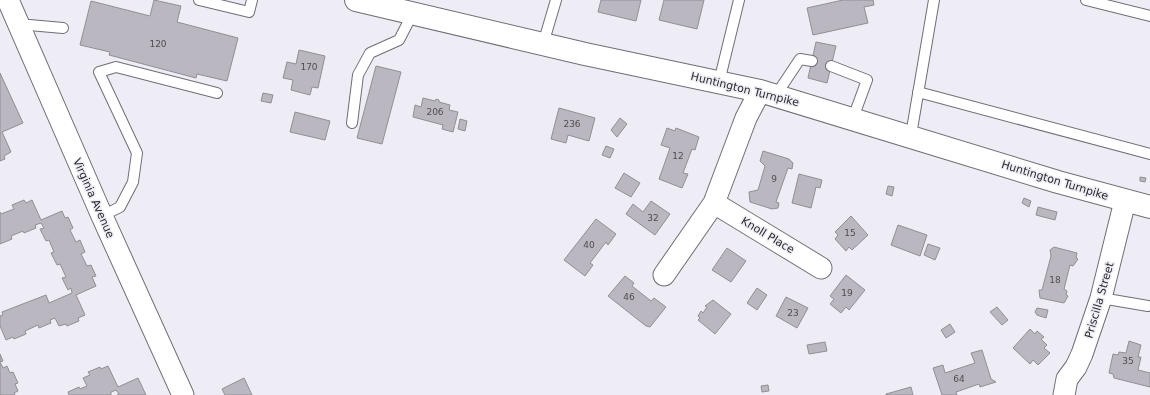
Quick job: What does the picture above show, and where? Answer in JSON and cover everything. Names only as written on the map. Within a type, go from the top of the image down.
[{"type":"main road","name":"Huntington Turnpike","points":[[356,0],[544,44],[768,93],[1150,208]]},
{"type":"street","name":"Virginia Avenue","points":[[8,0],[102,216],[183,395]]},
{"type":"street","points":[[664,275],[714,203],[746,118],[768,93]]},
{"type":"street","name":"Priscilla Street","points":[[1064,395],[1067,379],[1076,367],[1082,354],[1101,298],[1125,201]]},
{"type":"street","name":"Knoll Place","points":[[714,203],[821,268]]},
{"type":"lane","points":[[200,0],[249,12],[252,0]]},
{"type":"lane","points":[[544,44],[556,0]]},
{"type":"lane","points":[[719,82],[739,0]]},
{"type":"lane","points":[[911,136],[934,0]]},
{"type":"lane","points":[[1086,0],[1150,16]]},
{"type":"lane","points":[[352,123],[358,75],[370,53],[399,40],[413,13]]},
{"type":"lane","points":[[18,24],[63,28]]},
{"type":"lane","points":[[768,93],[800,59],[812,62]]},
{"type":"lane","points":[[831,66],[867,80],[853,118]]},
{"type":"lane","points":[[102,216],[120,206],[133,182],[137,153],[99,72],[116,67],[217,93]]},
{"type":"lane","points":[[918,92],[1150,154]]},
{"type":"lane","points":[[1101,298],[1149,303]]},
{"type":"building","points":[[154,0],[181,6],[177,22],[238,38],[227,81],[197,74],[196,78],[109,55],[110,52],[80,45],[91,1],[150,16]]},
{"type":"building","points":[[601,0],[641,0],[636,21],[598,12]]},
{"type":"building","points":[[664,0],[704,0],[697,29],[659,20]]},
{"type":"building","points":[[843,0],[873,0],[874,5],[864,7],[868,23],[813,35],[807,8]]},
{"type":"building","points":[[816,42],[836,46],[827,83],[808,78]]},
{"type":"building","points":[[299,50],[325,56],[318,88],[312,87],[310,95],[291,90],[293,80],[283,78],[287,62],[296,64]]},
{"type":"building","points":[[376,66],[401,72],[382,144],[357,138]]},
{"type":"building","points":[[0,73],[23,123],[2,132],[11,152],[4,156],[5,159],[0,161]]},
{"type":"building","points":[[263,93],[273,95],[271,103],[261,101]]},
{"type":"building","points":[[423,98],[435,101],[436,99],[439,100],[439,102],[450,105],[449,110],[458,112],[453,132],[442,129],[443,125],[413,117],[415,105],[421,107]]},
{"type":"building","points":[[559,108],[595,118],[589,141],[568,135],[566,143],[551,139]]},
{"type":"building","points":[[295,112],[330,121],[325,140],[290,132]]},
{"type":"building","points":[[620,118],[627,124],[617,137],[611,130]]},
{"type":"building","points":[[460,119],[467,121],[465,131],[458,129]]},
{"type":"building","points":[[667,128],[675,131],[676,128],[699,137],[695,150],[692,149],[683,173],[688,174],[682,188],[659,179],[670,148],[661,145]]},
{"type":"building","points":[[606,146],[614,149],[610,158],[602,155]]},
{"type":"building","points":[[763,151],[789,159],[793,163],[792,169],[788,168],[776,202],[779,203],[778,208],[772,209],[750,202],[749,192],[758,190],[765,166],[760,161]]},
{"type":"building","points":[[624,173],[640,183],[631,197],[615,188]]},
{"type":"building","points":[[799,174],[822,180],[820,188],[816,187],[811,208],[792,203]]},
{"type":"building","points":[[1140,177],[1146,178],[1145,182],[1140,181]]},
{"type":"building","points":[[888,186],[894,187],[892,196],[886,194]]},
{"type":"building","points":[[1024,198],[1031,201],[1029,207],[1022,203]]},
{"type":"building","points":[[24,200],[26,203],[32,200],[41,220],[62,211],[65,218],[68,217],[73,228],[70,230],[76,242],[80,240],[85,252],[81,254],[87,266],[91,265],[96,276],[92,277],[96,286],[76,295],[85,315],[78,318],[79,321],[67,326],[66,324],[59,326],[55,318],[50,320],[51,323],[39,328],[38,325],[25,331],[26,334],[14,339],[13,337],[6,340],[0,326],[0,316],[3,315],[2,312],[46,295],[49,303],[72,293],[71,288],[68,290],[62,278],[66,277],[60,264],[57,265],[51,253],[54,252],[49,240],[46,241],[40,229],[44,228],[41,223],[35,225],[36,228],[11,236],[12,239],[0,244],[0,212],[1,214],[14,209],[12,205]]},
{"type":"building","points":[[651,201],[670,214],[655,235],[626,214],[633,204],[643,212]]},
{"type":"building","points":[[1038,207],[1057,212],[1055,220],[1036,215]]},
{"type":"building","points":[[851,216],[868,235],[852,250],[849,247],[846,251],[835,239],[838,235],[835,232]]},
{"type":"building","points":[[596,219],[616,234],[608,245],[606,242],[590,263],[593,265],[585,276],[564,260]]},
{"type":"building","points":[[898,225],[927,235],[920,256],[891,245]]},
{"type":"building","points":[[928,244],[940,248],[935,260],[924,255]]},
{"type":"building","points":[[1054,247],[1077,253],[1076,258],[1078,259],[1073,266],[1070,265],[1064,289],[1067,291],[1066,295],[1068,296],[1064,303],[1040,298],[1039,290],[1042,290],[1051,256],[1050,250]]},
{"type":"building","points":[[727,248],[746,261],[731,282],[712,270]]},
{"type":"building","points":[[846,275],[865,290],[849,310],[846,307],[841,313],[830,304],[834,299],[830,296]]},
{"type":"building","points":[[625,276],[634,283],[632,286],[651,301],[654,298],[666,307],[650,327],[646,326],[608,296]]},
{"type":"building","points":[[757,288],[767,295],[757,310],[747,303]]},
{"type":"building","points":[[786,297],[808,308],[797,328],[776,316]]},
{"type":"building","points":[[713,300],[731,314],[715,334],[698,320],[700,318],[698,316],[701,311],[703,313],[707,307],[705,306]]},
{"type":"building","points":[[997,307],[1008,320],[1002,325],[990,312]]},
{"type":"building","points":[[1037,308],[1048,310],[1046,318],[1037,315],[1035,312]]},
{"type":"building","points":[[950,324],[955,332],[946,338],[941,330]]},
{"type":"building","points":[[1030,329],[1035,334],[1037,331],[1044,337],[1041,339],[1047,345],[1044,348],[1050,353],[1038,365],[1033,360],[1030,364],[1013,348]]},
{"type":"building","points":[[1129,341],[1141,345],[1138,357],[1141,357],[1138,370],[1150,373],[1150,387],[1114,378],[1113,374],[1109,373],[1113,354],[1118,355],[1119,352],[1126,353]]},
{"type":"building","points":[[825,342],[827,351],[809,354],[807,345]]},
{"type":"building","points":[[982,350],[991,379],[996,382],[980,387],[979,384],[956,392],[957,395],[942,395],[933,368],[943,365],[945,373],[975,363],[971,353]]},
{"type":"building","points":[[0,354],[3,361],[0,362]]},
{"type":"building","points":[[0,362],[3,368],[7,366],[10,373],[13,372],[18,383],[15,384],[18,391],[14,393],[15,395],[0,395]]},
{"type":"building","points":[[108,366],[118,387],[138,378],[146,395],[117,395],[119,394],[116,390],[111,392],[111,395],[69,395],[68,392],[79,387],[80,389],[87,386],[83,378],[90,375],[88,372],[100,367],[101,369]]},
{"type":"building","points":[[244,378],[252,395],[225,395],[222,389]]},
{"type":"building","points":[[768,385],[769,391],[762,392],[761,386]]},
{"type":"building","points":[[911,387],[913,395],[886,395],[886,394]]}]
